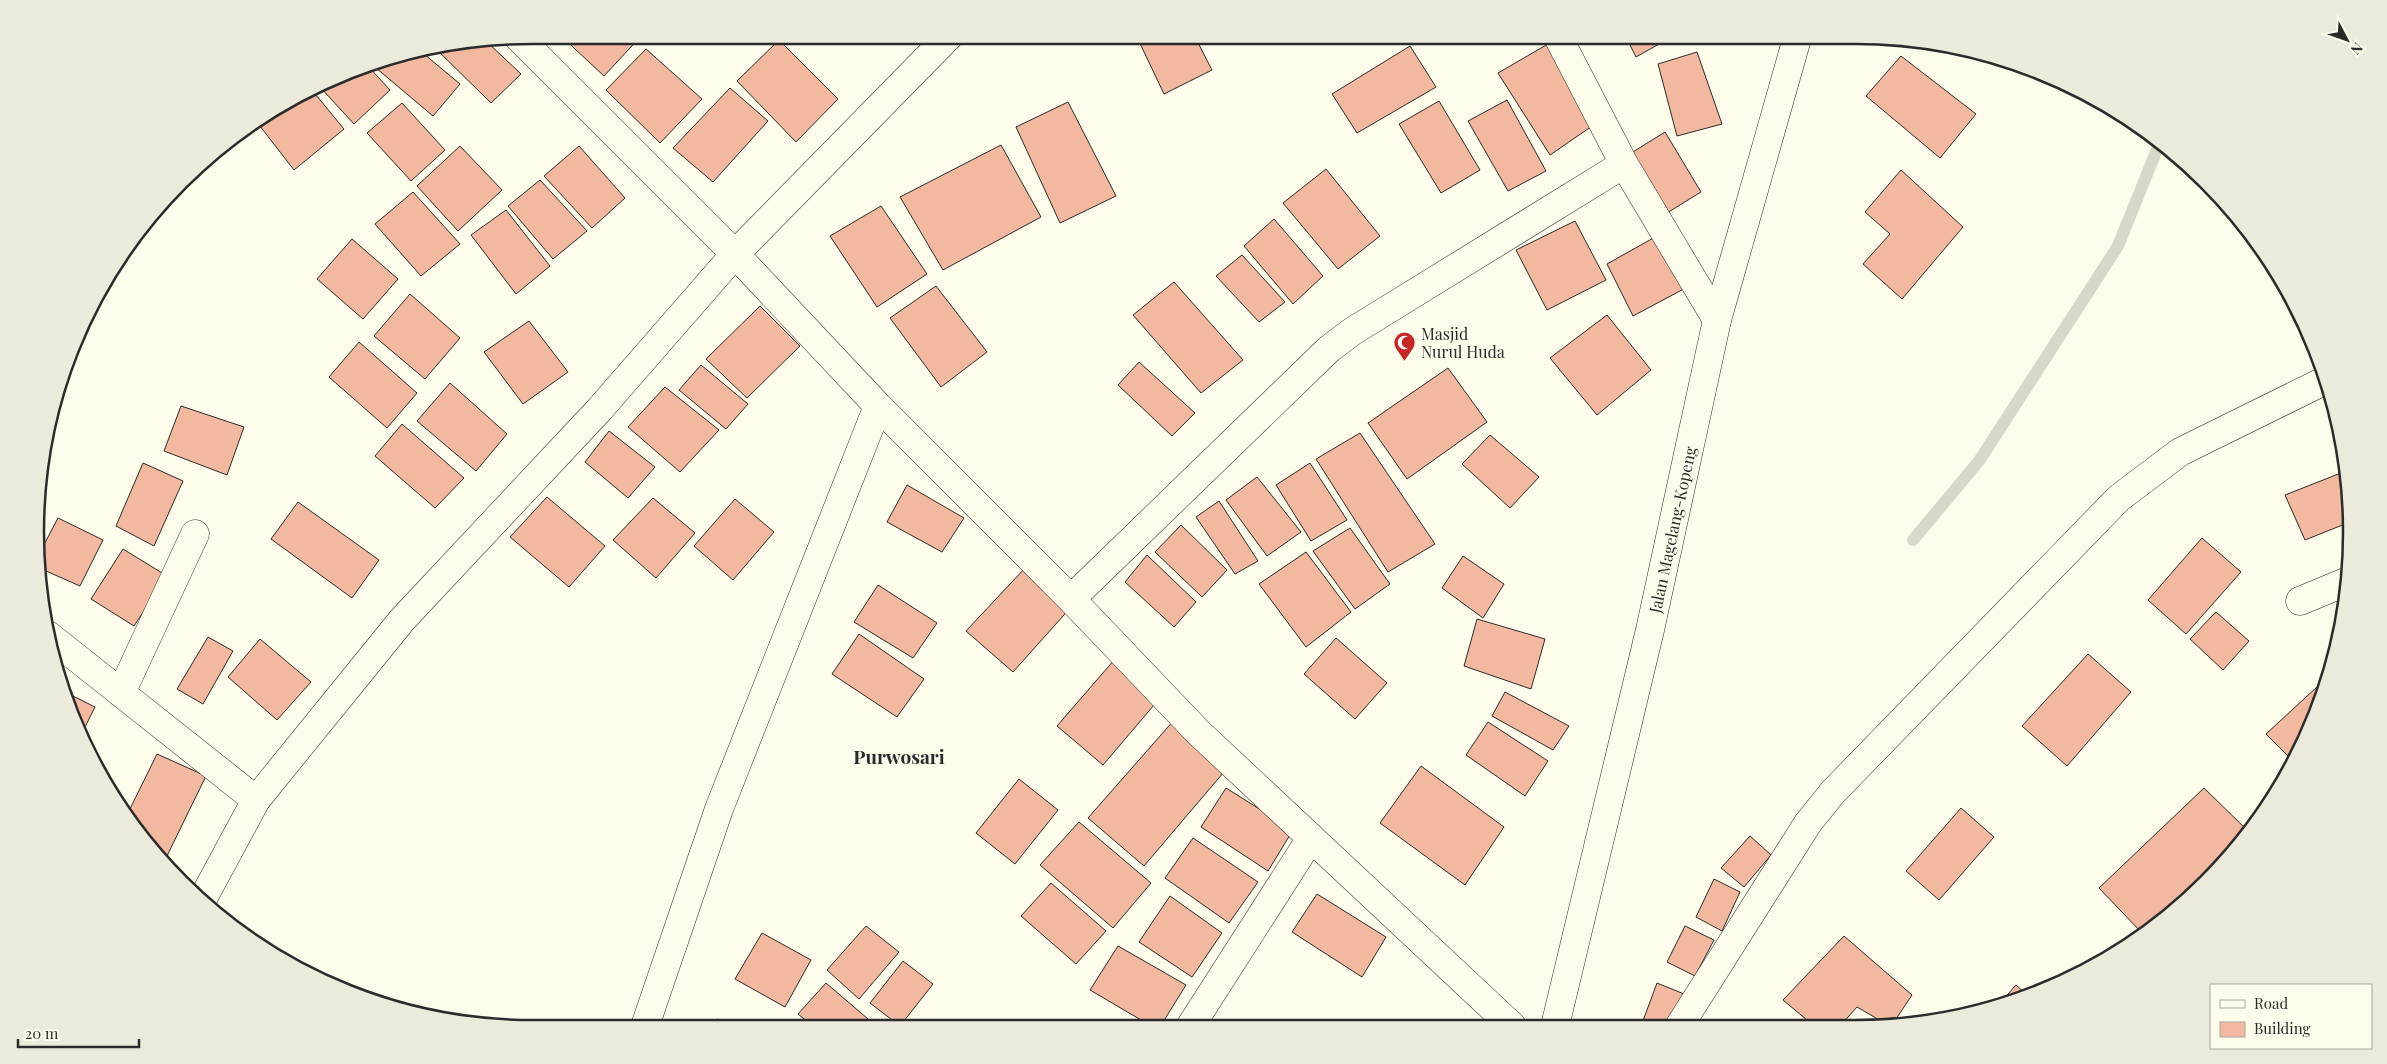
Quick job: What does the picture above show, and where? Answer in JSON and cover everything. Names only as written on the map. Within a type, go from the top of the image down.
[{"type":"street","points":[[525,44],[735,254],[878,406],[1071,599],[1198,732],[1506,1020]]},
{"type":"street","points":[[205,894],[256,800],[402,620],[599,410],[735,254],[941,44]]},
{"type":"street","points":[[1562,44],[1624,164],[1717,320]]},
{"type":"street","name":"Jalan Magelang-Kopeng","points":[[1556,1020],[1650,630],[1717,320],[1795,44]]},
{"type":"street","points":[[1071,599],[1329,349],[1353,332],[1624,164]]},
{"type":"street","points":[[1684,1020],[1808,823],[1833,792],[2119,498],[2180,452],[2320,383]]},
{"type":"street","points":[[647,1020],[719,809],[878,406]]},
{"type":"street","points":[[121,693],[196,534]]},
{"type":"street","points":[[2300,602],[2340,584]]},
{"type":"street","points":[[56,642],[256,800]]},
{"type":"street","points":[[1194,1020],[1311,838]]},
{"type":"building","points":[[570,44],[634,44],[604,76]]},
{"type":"building","points":[[775,44],[783,44],[838,99],[796,142],[737,81]]},
{"type":"building","points":[[1140,44],[1199,44],[1212,70],[1164,94]]},
{"type":"building","points":[[1548,44],[1598,122],[1550,155],[1498,73]]},
{"type":"building","points":[[1630,44],[1659,44],[1636,57]]},
{"type":"building","points":[[491,46],[521,74],[491,103],[440,53]]},
{"type":"building","points":[[1410,46],[1436,87],[1357,133],[1332,94]]},
{"type":"building","points":[[646,49],[702,99],[660,143],[606,90]]},
{"type":"building","points":[[1697,52],[1722,124],[1677,136],[1658,64]]},
{"type":"building","points":[[426,56],[460,84],[433,116],[377,69]]},
{"type":"building","points":[[1901,56],[1976,114],[1940,158],[1866,96]]},
{"type":"building","points":[[372,71],[390,90],[354,124],[323,91]]},
{"type":"building","points":[[730,88],[768,121],[713,182],[673,148]]},
{"type":"building","points":[[315,94],[344,129],[294,170],[260,127]]},
{"type":"building","points":[[1507,100],[1546,171],[1508,191],[1468,121]]},
{"type":"building","points":[[1439,101],[1480,170],[1441,193],[1399,124]]},
{"type":"building","points":[[1068,102],[1116,196],[1060,223],[1016,127]]},
{"type":"building","points":[[402,103],[445,150],[411,181],[367,133]]},
{"type":"building","points":[[1665,132],[1701,192],[1662,216],[1628,155]]},
{"type":"building","points":[[1001,145],[1041,217],[943,270],[900,197]]},
{"type":"building","points":[[460,146],[502,190],[458,231],[417,186]]},
{"type":"building","points":[[579,146],[625,198],[592,228],[544,176]]},
{"type":"building","points":[[1326,169],[1380,236],[1338,269],[1283,203]]},
{"type":"building","points":[[1901,170],[1963,227],[1902,299],[1863,264],[1890,234],[1865,212]]},
{"type":"building","points":[[540,180],[587,231],[553,259],[508,206]]},
{"type":"building","points":[[413,192],[460,244],[421,276],[375,224]]},
{"type":"building","points":[[881,206],[927,274],[877,307],[830,236]]},
{"type":"building","points":[[506,210],[550,266],[516,294],[471,235]]},
{"type":"building","points":[[1274,219],[1323,276],[1293,304],[1244,246]]},
{"type":"building","points":[[1575,221],[1606,280],[1547,310],[1516,250]]},
{"type":"building","points":[[1664,232],[1693,284],[1633,316],[1607,264]]},
{"type":"building","points":[[352,239],[398,279],[363,319],[317,279]]},
{"type":"building","points":[[1242,255],[1285,302],[1259,322],[1216,276]]},
{"type":"building","points":[[1174,282],[1243,360],[1201,393],[1133,315]]},
{"type":"building","points":[[936,286],[987,352],[941,387],[890,318]]},
{"type":"building","points":[[410,294],[460,338],[425,379],[374,336]]},
{"type":"building","points":[[760,306],[800,346],[747,398],[706,359]]},
{"type":"building","points":[[1607,315],[1651,370],[1597,415],[1550,358]]},
{"type":"building","points":[[529,321],[568,372],[523,404],[484,352]]},
{"type":"building","points":[[359,342],[417,393],[387,428],[329,377]]},
{"type":"building","points":[[1139,362],[1195,413],[1172,436],[1118,385]]},
{"type":"building","points":[[701,365],[748,404],[726,429],[679,390]]},
{"type":"building","points":[[1448,368],[1487,422],[1407,479],[1368,423]]},
{"type":"building","points":[[450,383],[507,434],[476,471],[417,421]]},
{"type":"building","points":[[665,387],[719,430],[680,472],[628,427]]},
{"type":"building","points":[[181,406],[244,427],[227,475],[164,451]]},
{"type":"building","points":[[402,424],[464,478],[435,508],[375,456]]},
{"type":"building","points":[[609,431],[655,467],[628,498],[585,462]]},
{"type":"building","points":[[1360,433],[1435,544],[1388,572],[1316,459]]},
{"type":"building","points":[[1490,435],[1539,477],[1510,508],[1462,464]]},
{"type":"building","points":[[143,463],[183,481],[154,546],[116,526]]},
{"type":"building","points":[[1310,463],[1347,520],[1311,541],[1276,485]]},
{"type":"building","points":[[2340,474],[2343,525],[2305,540],[2285,495]]},
{"type":"building","points":[[1257,477],[1301,532],[1267,556],[1226,500]]},
{"type":"building","points":[[907,485],[964,518],[942,552],[887,522]]},
{"type":"building","points":[[547,497],[605,546],[569,587],[510,537]]},
{"type":"building","points":[[653,498],[695,533],[656,578],[613,540]]},
{"type":"building","points":[[735,499],[774,532],[733,580],[694,546]]},
{"type":"building","points":[[1219,501],[1258,561],[1235,574],[1196,517]]},
{"type":"building","points":[[298,502],[379,560],[352,598],[271,539]]},
{"type":"building","points":[[58,518],[103,540],[80,586],[46,571],[44,544]]},
{"type":"building","points":[[1181,525],[1227,570],[1202,597],[1155,552]]},
{"type":"building","points":[[1350,528],[1390,584],[1355,609],[1313,551]]},
{"type":"building","points":[[2202,538],[2241,572],[2186,634],[2148,600]]},
{"type":"building","points":[[123,549],[167,576],[134,626],[91,599]]},
{"type":"building","points":[[1306,552],[1351,612],[1306,647],[1259,584]]},
{"type":"building","points":[[1147,555],[1196,602],[1174,627],[1125,582]]},
{"type":"building","points":[[1463,556],[1504,584],[1483,618],[1442,588]]},
{"type":"building","points":[[1026,567],[1072,606],[1013,672],[966,631]]},
{"type":"building","points":[[878,585],[937,623],[913,658],[854,622]]},
{"type":"building","points":[[2216,612],[2249,641],[2223,670],[2190,639]]},
{"type":"building","points":[[1477,619],[1545,639],[1531,689],[1464,666]]},
{"type":"building","points":[[859,634],[924,679],[897,717],[832,674]]},
{"type":"building","points":[[208,637],[233,651],[203,704],[177,689]]},
{"type":"building","points":[[1336,638],[1387,683],[1355,719],[1304,674]]},
{"type":"building","points":[[260,639],[311,682],[277,720],[228,677]]},
{"type":"building","points":[[2088,654],[2131,692],[2067,766],[2022,726]]},
{"type":"building","points":[[1115,659],[1160,698],[1103,765],[1057,726]]},
{"type":"building","points":[[2318,686],[2306,719],[2288,756],[2266,734]]},
{"type":"building","points":[[1505,692],[1569,726],[1553,750],[1492,716]]},
{"type":"building","points":[[72,696],[95,707],[85,727]]},
{"type":"building","points":[[1175,719],[1229,766],[1144,866],[1088,818]]},
{"type":"building","points":[[1488,722],[1548,761],[1525,796],[1466,755]]},
{"type":"building","points":[[157,754],[206,776],[167,856],[130,809]]},
{"type":"building","points":[[1421,766],[1504,827],[1465,885],[1380,823]]},
{"type":"building","points":[[1019,779],[1058,810],[1015,864],[976,833]]},
{"type":"building","points":[[1226,788],[1293,830],[1268,871],[1201,827]]},
{"type":"building","points":[[2204,788],[2244,827],[2222,854],[2200,877],[2177,899],[2138,929],[2099,888]]},
{"type":"building","points":[[1961,808],[1994,837],[1939,900],[1906,871]]},
{"type":"building","points":[[1079,822],[1151,883],[1113,928],[1040,865]]},
{"type":"building","points":[[1750,836],[1771,855],[1744,887],[1721,868]]},
{"type":"building","points":[[1193,838],[1258,882],[1229,923],[1165,878]]},
{"type":"building","points":[[1714,879],[1740,892],[1722,931],[1696,917]]},
{"type":"building","points":[[1051,883],[1106,931],[1076,964],[1021,916]]},
{"type":"building","points":[[1317,894],[1386,937],[1362,977],[1292,932]]},
{"type":"building","points":[[1170,896],[1222,933],[1192,977],[1139,942]]},
{"type":"building","points":[[866,926],[899,952],[859,999],[827,970]]},
{"type":"building","points":[[1685,926],[1714,940],[1695,976],[1667,962]]},
{"type":"building","points":[[762,933],[811,960],[785,1007],[735,979]]},
{"type":"building","points":[[1844,936],[1912,995],[1897,1018],[1887,1019],[1878,1019],[1857,1007],[1845,1020],[1807,1020],[1783,1000]]},
{"type":"building","points":[[1118,946],[1186,985],[1164,1020],[1141,1020],[1090,990]]},
{"type":"building","points":[[903,961],[933,984],[905,1020],[892,1020],[870,1003]]},
{"type":"building","points":[[826,983],[869,1020],[805,1020],[798,1014]]},
{"type":"building","points":[[1657,983],[1689,996],[1677,1020],[1643,1020]]},
{"type":"building","points":[[2016,985],[2022,990],[2012,994],[2006,996]]},
{"type":"waterway","points":[[1913,540],[1979,461],[2118,246],[2157,149]]},
{"type":"place","name":"Masjid Nurul Huda","points":[[1405,361]]},
{"type":"district","name":"Purwosari","points":[[899,756]]}]
